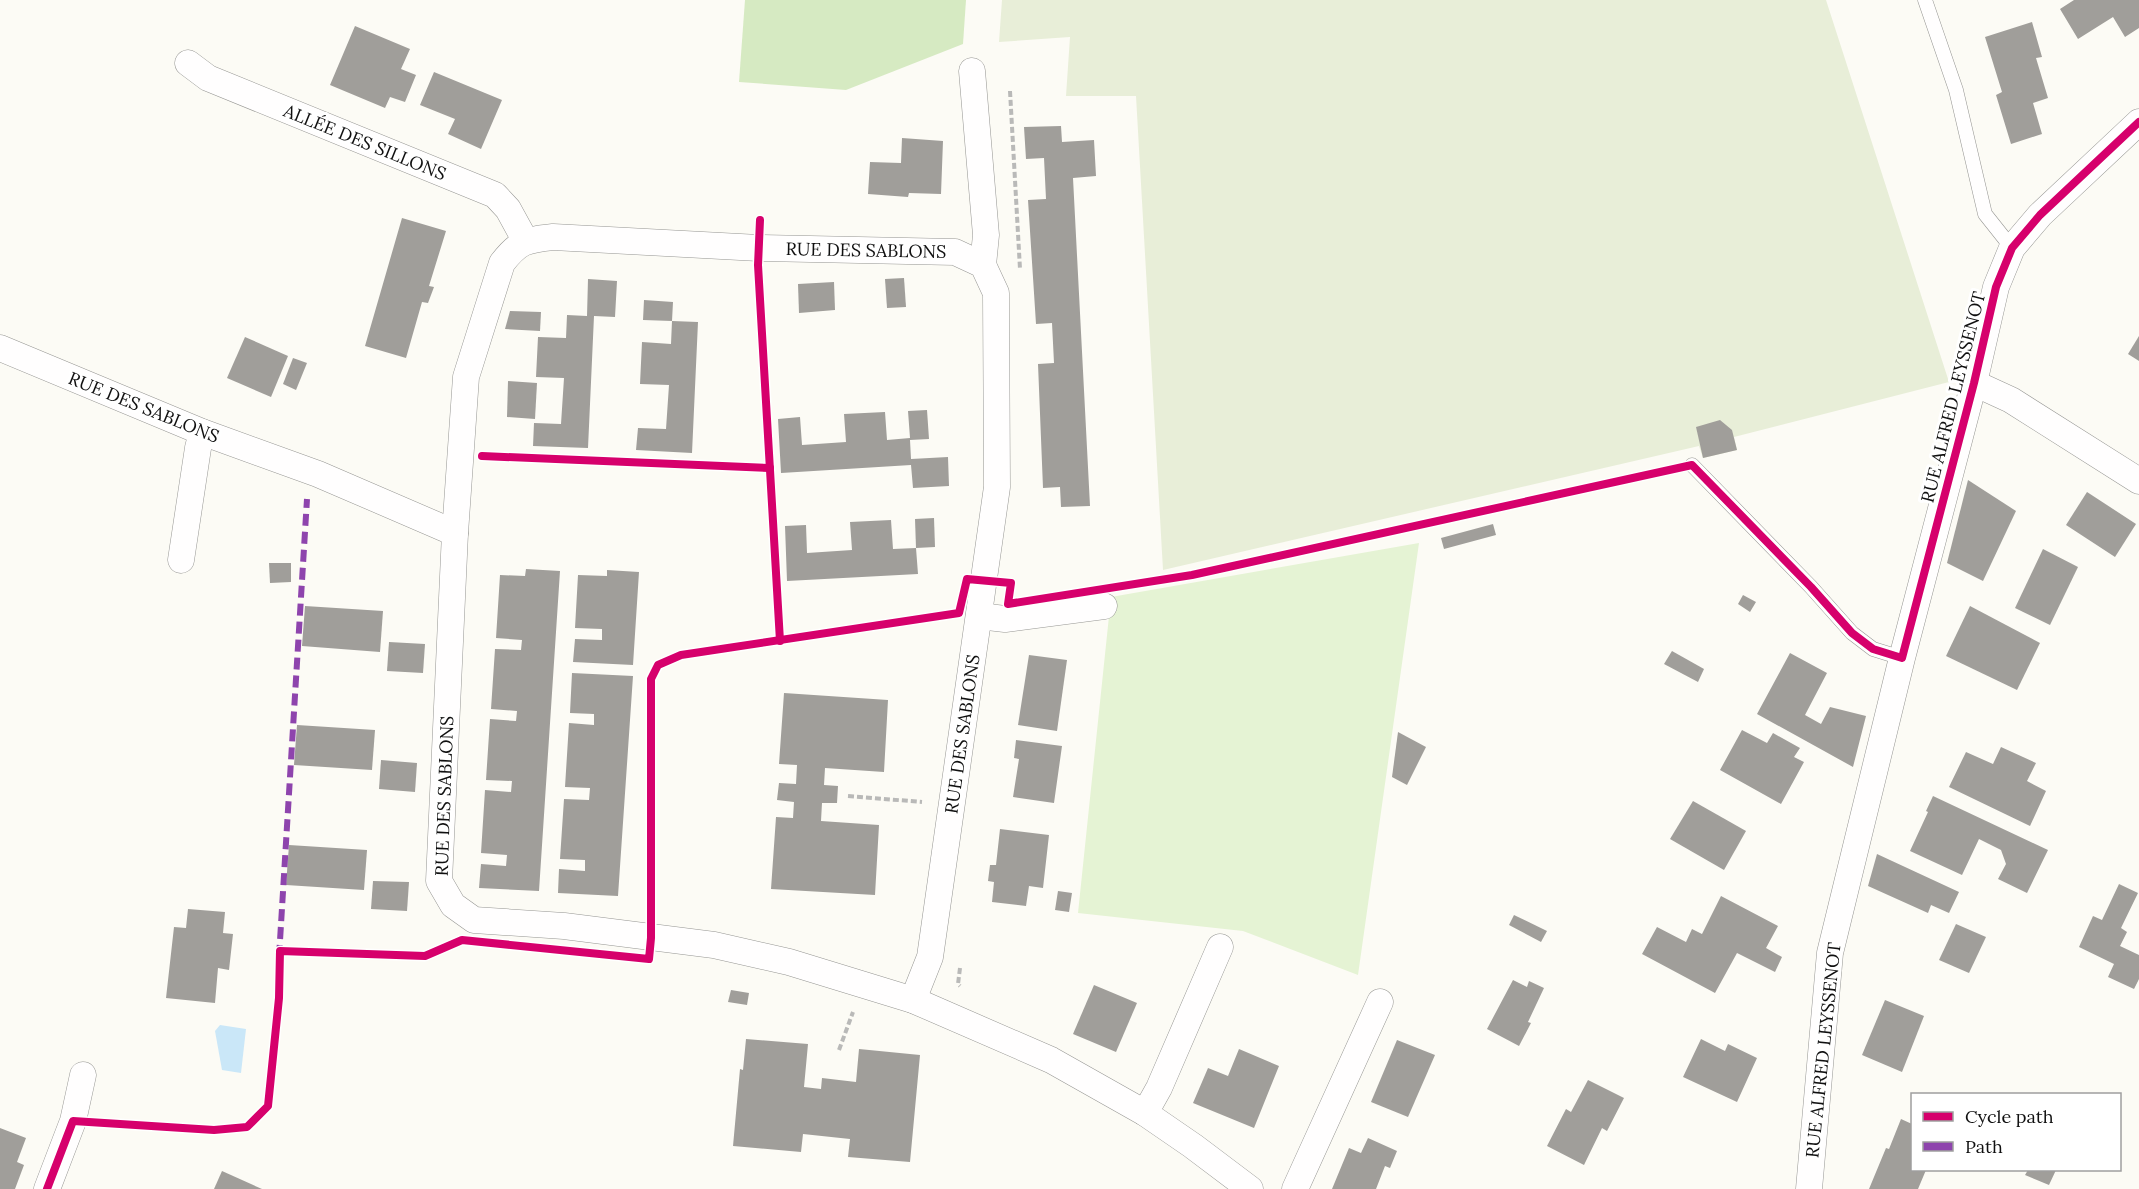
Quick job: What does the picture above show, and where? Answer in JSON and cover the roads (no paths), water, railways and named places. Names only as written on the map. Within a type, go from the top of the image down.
[{"type":"street","name":"ALLÉE DES SILLONS","points":[[189,63],[208,78],[495,195],[508,209],[525,240]]},
{"type":"street","points":[[972,70],[986,235],[983,265]]},
{"type":"street","name":"RUE ALFRED LEYSSENOT","points":[[1809,1189],[1830,953],[1902,658],[1974,383],[1996,287],[2012,248],[2040,215],[2139,122]]},
{"type":"street","name":"RUE DES SABLONS","points":[[913,1000],[930,957],[997,487],[996,293],[983,265],[956,252],[759,248],[553,237],[525,240],[502,263],[466,377],[455,533],[439,881],[453,905],[474,920],[564,926],[714,945],[789,962],[913,1000],[1051,1060],[1145,1113],[1250,1189]]},
{"type":"street","name":"RUE DES SABLONS","points":[[0,348],[202,432],[318,474],[455,533]]},
{"type":"street","points":[[1974,383],[2011,400],[2139,481]]},
{"type":"street","points":[[181,560],[202,432]]},
{"type":"street","points":[[979,616],[1005,619],[1104,606]]},
{"type":"street","points":[[1145,1113],[1159,1088],[1220,947]]},
{"type":"street","points":[[1296,1189],[1380,1002]]},
{"type":"street","points":[[47,1189],[73,1121],[83,1075]]},
{"type":"lane","points":[[1925,0],[1956,90],[1985,214],[2012,248]]},
{"type":"lane","points":[[1692,465],[1812,587],[1852,633],[1873,649],[1902,658]]},
{"type":"water","points":[[220,1025],[246,1029],[241,1073],[222,1070],[215,1031]]}]
